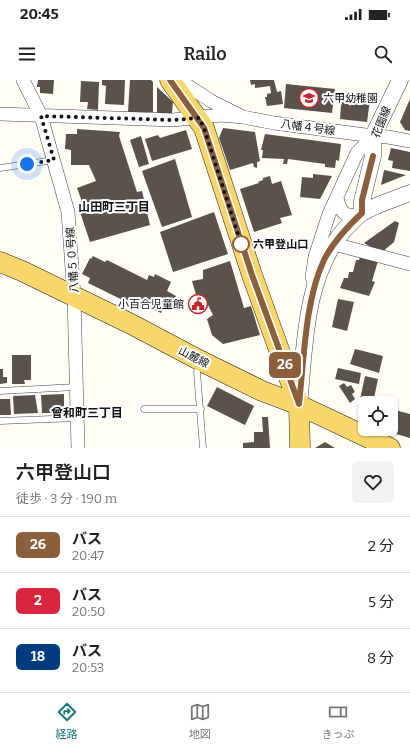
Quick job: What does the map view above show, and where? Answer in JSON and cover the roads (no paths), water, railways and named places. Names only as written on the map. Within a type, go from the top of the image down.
[{"type":"main road","points":[[170,80],[199,118],[204,128],[252,275],[299,404],[300,448]]},
{"type":"main road","name":"山麓線","points":[[0,262],[22,271],[131,324],[201,361],[262,390],[299,404],[390,448]]},
{"type":"street","name":"八幡５０号線","points":[[23,80],[41,116],[68,212],[74,297],[78,448]]},
{"type":"street","name":"八幡４号線","points":[[179,80],[211,101],[243,117]]},
{"type":"street","name":"花園線","points":[[362,213],[362,200],[373,156],[373,136],[400,80]]},
{"type":"street","name":"八幡４号線","points":[[0,114],[173,120],[221,115],[410,141]]},
{"type":"street","points":[[315,284],[312,276],[315,256],[324,227],[357,153],[373,136]]},
{"type":"street","points":[[337,198],[344,214],[353,216],[410,193]]},
{"type":"street","points":[[299,404],[308,323],[315,284],[325,259],[334,244],[349,225],[362,213]]},
{"type":"street","points":[[334,244],[410,264]]},
{"type":"lane","points":[[0,168],[54,160]]},
{"type":"lane","points":[[201,361],[197,372],[203,448]]},
{"type":"lane","points":[[0,392],[76,387]]},
{"type":"lane","points":[[144,409],[201,409]]},
{"type":"lane","points":[[0,421],[77,418]]},
{"type":"place","name":"六甲幼稚園","points":[[309,98]]},
{"type":"place","name":"六甲登山口","points":[[241,244]]},
{"type":"place","name":"小百合児童館","points":[[198,304]]},
{"type":"district","name":"山田町三丁目","points":[[114,207]]},
{"type":"district","name":"曾和町三丁目","points":[[87,413]]}]
